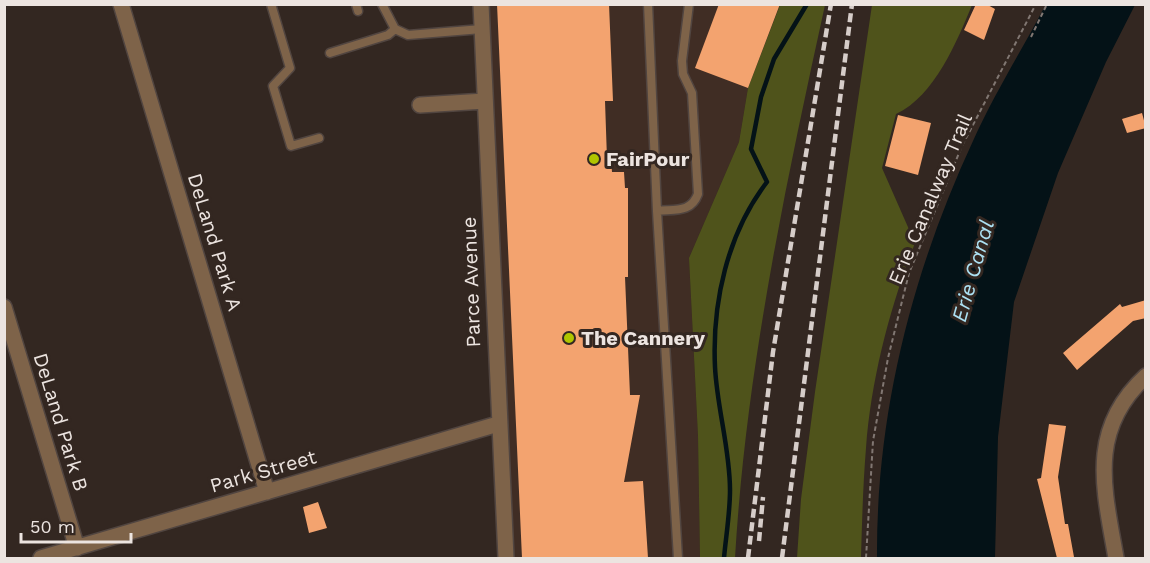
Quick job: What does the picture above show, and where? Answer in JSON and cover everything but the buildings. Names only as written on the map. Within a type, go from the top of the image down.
[{"type":"street","name":"DeLand Park A","points":[[121,4],[267,492]]},
{"type":"street","name":"Parce Avenue","points":[[481,4],[498,424],[506,558]]},
{"type":"street","points":[[420,105],[485,101]]},
{"type":"street","name":"DeLand Park B","points":[[4,307],[77,548]]},
{"type":"street","points":[[1116,558],[1105,494],[1104,447],[1118,408],[1146,376]]},
{"type":"street","name":"Park Street","points":[[41,558],[498,424]]},
{"type":"lane","points":[[271,4],[290,68],[273,86],[291,146],[319,138]]},
{"type":"lane","points":[[382,4],[395,29],[408,36],[482,29]]},
{"type":"lane","points":[[648,4],[657,211],[678,558]]},
{"type":"lane","points":[[657,211],[689,208],[694,205],[698,194],[692,93],[683,74],[682,60],[689,4]]},
{"type":"lane","points":[[330,53],[388,35],[395,29]]},
{"type":"path","name":"Erie Canalway Trail","points":[[866,558],[873,441],[888,358],[909,273],[962,146],[1036,4]]},
{"type":"path","points":[[1031,38],[1047,4]]},
{"type":"shaded area","points":[[488,5],[780,5],[748,88],[739,142],[689,258],[698,436],[700,558],[513,558]]},
{"type":"green space","points":[[780,5],[825,5],[769,280],[748,418],[735,558],[700,558],[698,436],[689,258],[739,142],[748,88]]},
{"type":"green space","points":[[872,5],[972,5],[952,51],[933,81],[910,106],[896,114],[882,168],[915,243],[890,318],[872,396],[865,462],[861,558],[797,558],[801,499],[815,392]]},
{"type":"water","name":"Erie Canal","points":[[1046,4],[1135,5],[1106,62],[1058,173],[1014,302],[998,437],[995,558],[877,558],[878,504],[883,451],[891,397],[916,293],[932,241],[973,141]]},
{"type":"waterway","points":[[724,558],[730,490],[715,367],[716,318],[732,247],[753,202],[767,182],[751,149],[761,97],[774,59],[807,4]]},
{"type":"railway","points":[[748,558],[773,352],[831,4]]},
{"type":"railway","points":[[782,558],[852,4]]},
{"type":"railway","points":[[759,541],[763,497]]},
{"type":"place","name":"FairPour","points":[[594,159]]},
{"type":"place","name":"The Cannery","points":[[569,338]]}]
